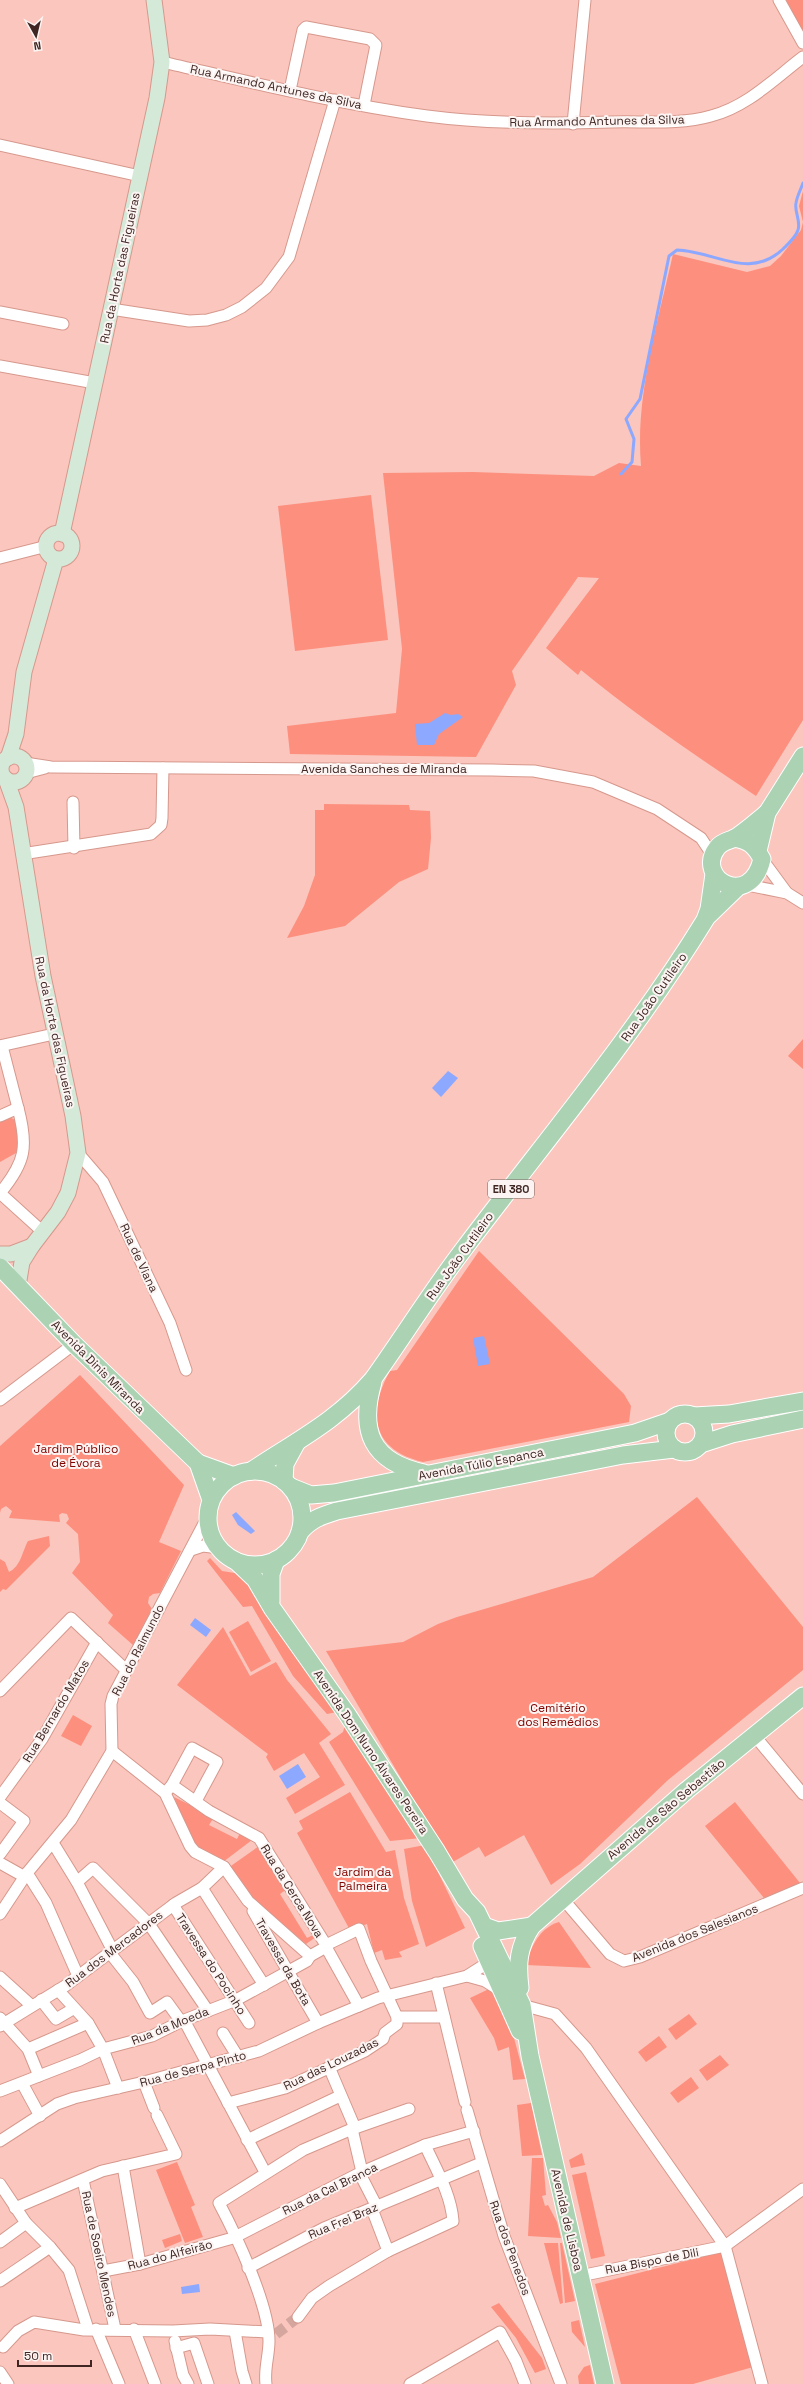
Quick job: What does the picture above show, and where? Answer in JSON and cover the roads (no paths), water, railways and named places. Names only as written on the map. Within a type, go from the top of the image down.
[{"type":"main road","name":"Rua João Cutileiro","points":[[251,1471],[324,1425],[344,1410],[373,1380],[462,1251],[599,1075],[667,979],[705,920],[709,908],[714,874],[712,865],[713,856],[717,847],[767,813],[803,756]]},
{"type":"main road","name":"Rua João Cutileiro","points":[[705,920],[757,874],[767,813]]},
{"type":"main road","points":[[729,840],[743,839],[752,844],[760,855]]},
{"type":"main road","points":[[714,874],[720,882],[729,886],[743,886]]},
{"type":"main road","name":"Avenida Dinis Miranda","points":[[3,1270],[74,1344],[198,1463],[234,1476]]},
{"type":"main road","points":[[373,1380],[367,1409],[367,1422],[373,1442],[384,1456],[397,1466],[428,1474]]},
{"type":"main road","name":"Avenida Túlio Espanca","points":[[288,1484],[311,1496],[334,1493],[634,1433],[670,1421],[682,1414],[694,1416],[752,1411],[803,1401]]},
{"type":"main road","points":[[694,1416],[699,1420],[704,1431],[701,1444]]},
{"type":"main road","name":"Avenida Túlio Espanca","points":[[300,1532],[308,1523],[318,1516],[355,1507],[623,1455],[674,1449],[686,1452],[692,1451],[701,1444],[732,1434],[803,1419]]},
{"type":"main road","points":[[670,1421],[667,1426],[667,1439],[674,1449]]},
{"type":"main road","name":"Rua João Cutileiro","points":[[288,1484],[285,1464],[299,1441]]},
{"type":"main road","name":"Avenida Dinis Miranda","points":[[198,1463],[210,1508]]},
{"type":"main road","points":[[251,1471],[275,1475],[288,1484],[301,1509],[300,1532],[294,1543],[276,1560],[263,1564],[250,1564],[236,1561],[219,1548],[213,1538],[210,1508],[221,1486],[234,1476],[251,1471]]},
{"type":"main road","name":"Avenida Dom Nuno Álvares Pereira","points":[[272,1608],[269,1587],[271,1574],[276,1560]]},
{"type":"main road","name":"Avenida Dom Nuno Álvares Pereira","points":[[236,1561],[255,1579],[272,1608],[347,1714],[437,1852],[465,1899],[477,1912],[484,1926],[504,1993],[530,2056]]},
{"type":"main road","name":"Avenida de São Sebastião","points":[[522,2004],[517,1969],[523,1940],[532,1926],[676,1800],[803,1696]]},
{"type":"main road","name":"Avenida Dom Nuno Álvares Pereira","points":[[465,1899],[468,1918],[522,2004],[530,2056]]},
{"type":"main road","points":[[484,1926],[498,1931],[532,1926]]},
{"type":"main road","name":"Avenida de São Sebastião","points":[[494,1959],[523,1940]]},
{"type":"main road","name":"Avenida de Lisboa","points":[[530,2056],[605,2384]]},
{"type":"street","name":"Rua da Horta das Figueiras","points":[[62,534],[140,176],[162,62],[154,0]]},
{"type":"street","points":[[573,124],[586,0]]},
{"type":"street","points":[[779,0],[803,43]]},
{"type":"street","points":[[290,90],[303,30],[306,27],[363,37],[374,41],[376,44],[364,105]]},
{"type":"street","name":"Rua Armando Antunes da Silva","points":[[162,62],[335,100],[428,116],[472,120],[573,124],[692,120],[712,116],[748,101],[803,57]]},
{"type":"street","points":[[111,309],[190,322],[207,320],[226,315],[242,307],[266,288],[289,256],[335,100]]},
{"type":"street","points":[[0,145],[140,176]]},
{"type":"street","points":[[0,312],[63,324]]},
{"type":"street","points":[[0,366],[95,383]]},
{"type":"street","points":[[62,534],[71,540],[72,550],[65,558],[56,559],[48,552],[47,546],[53,535],[62,534]]},
{"type":"street","points":[[0,558],[47,546]]},
{"type":"street","name":"Rua da Horta das Figueiras","points":[[18,1286],[22,1262],[32,1246],[58,1212],[68,1193],[78,1153],[73,1116],[54,1034],[22,854],[11,769],[24,672],[56,559]]},
{"type":"street","name":"Avenida Sanches de Miranda","points":[[11,769],[51,767],[484,769],[548,772],[593,782],[657,809],[701,838],[713,856]]},
{"type":"street","points":[[22,854],[74,848],[151,834],[156,830],[162,818],[163,768]]},
{"type":"street","points":[[72,802],[74,848]]},
{"type":"street","name":"Avenida Sanches de Miranda","points":[[701,838],[729,840]]},
{"type":"street","points":[[760,855],[787,894]]},
{"type":"street","points":[[743,886],[787,894],[803,903]]},
{"type":"street","points":[[43,1232],[0,1193],[21,1165],[25,1140],[1,1046],[54,1034]]},
{"type":"street","points":[[0,1116],[18,1108]]},
{"type":"street","name":"Rua de Viana","points":[[78,1153],[103,1182],[170,1323],[186,1370]]},
{"type":"street","name":"Rua da Horta das Figueiras","points":[[3,1270],[12,1260],[32,1246]]},
{"type":"street","points":[[0,1254],[16,1252],[32,1246]]},
{"type":"street","points":[[0,1400],[74,1344]]},
{"type":"street","name":"Rua do Raimundo","points":[[112,1751],[111,1704],[126,1670],[191,1550],[210,1508]]},
{"type":"street","points":[[191,1550],[203,1546],[219,1548]]},
{"type":"street","points":[[0,1691],[71,1618],[126,1670]]},
{"type":"street","name":"Rua Bernardo Matos","points":[[0,1797],[42,1739],[97,1642]]},
{"type":"street","points":[[754,1735],[803,1794]]},
{"type":"street","points":[[196,1801],[217,1762],[192,1748],[169,1789],[190,1846],[195,1852],[224,1867],[248,1901],[310,1956]]},
{"type":"street","points":[[0,1914],[26,1875],[71,1820],[112,1751]]},
{"type":"street","name":"Rua da Cerca Nova","points":[[112,1751],[169,1789],[196,1801],[209,1811],[259,1838],[326,1946],[359,2006]]},
{"type":"street","points":[[0,1803],[24,1821],[0,1854]]},
{"type":"street","points":[[53,1843],[77,1882],[111,1952],[133,1982],[150,2013],[167,2002],[182,2021],[185,2022],[265,2172]]},
{"type":"street","points":[[0,1863],[26,1875],[46,1903],[78,1976]]},
{"type":"street","name":"Rua dos Mercadores","points":[[2,2022],[58,1990],[173,1905],[202,1888],[224,1867]]},
{"type":"street","points":[[77,1882],[93,1868],[149,1924],[208,2011]]},
{"type":"street","points":[[202,1888],[264,1984]]},
{"type":"street","name":"Avenida dos Salesianos","points":[[563,1899],[610,1954],[624,1961],[640,1957],[803,1888]]},
{"type":"street","name":"Travessa da Bota","points":[[248,1901],[286,1964],[288,1972],[318,2022]]},
{"type":"street","name":"Travessa do Pocinho","points":[[173,1905],[250,2022]]},
{"type":"street","name":"Rua da Moeda","points":[[0,2091],[103,2049],[152,2036],[182,2021],[236,2000],[307,1962],[310,1956],[359,1929],[387,1995]]},
{"type":"street","points":[[467,1976],[494,1959]]},
{"type":"street","points":[[467,1976],[485,1981],[504,1993]]},
{"type":"street","name":"Rua de Serpa Pinto","points":[[0,2141],[57,2104],[74,2098],[238,2058],[259,2051],[318,2022],[387,1995],[467,1976]]},
{"type":"street","points":[[0,1977],[32,2006]]},
{"type":"street","name":"Rua dos Penedos","points":[[436,1983],[481,2163],[504,2236],[561,2384]]},
{"type":"street","points":[[58,1990],[73,2009],[88,2023],[103,2049],[118,2088]]},
{"type":"street","points":[[387,1995],[397,2017],[444,2017]]},
{"type":"street","points":[[41,2000],[56,2019],[73,2009]]},
{"type":"street","points":[[522,2004],[530,2008],[546,2010],[555,2014],[586,2048],[725,2246],[762,2384]]},
{"type":"street","points":[[527,2029],[534,2016],[546,2010]]},
{"type":"street","name":"Rua das Louzadas","points":[[228,2103],[285,2088],[329,2067],[383,2039],[384,2033],[397,2024],[397,2017]]},
{"type":"street","points":[[2,2022],[28,2049],[39,2076]]},
{"type":"street","points":[[28,2049],[88,2023]]},
{"type":"street","points":[[223,2033],[238,2058]]},
{"type":"street","points":[[329,2067],[353,2129],[361,2173],[388,2251]]},
{"type":"street","points":[[15,2208],[102,2171],[176,2154],[156,2112],[144,2082]]},
{"type":"street","points":[[22,2083],[40,2116]]},
{"type":"street","points":[[247,2140],[340,2096]]},
{"type":"street","points":[[266,2384],[266,2368],[271,2336],[260,2298],[236,2237],[219,2203],[265,2172],[303,2150],[353,2129],[409,2109]]},
{"type":"street","name":"Rua da Cal Branca","points":[[236,2237],[361,2173],[425,2145],[474,2131]]},
{"type":"street","points":[[298,2317],[312,2298],[388,2251],[453,2220],[452,2210],[441,2179],[425,2145]]},
{"type":"street","name":"Rua Frei Braz","points":[[248,2268],[324,2228],[481,2163]]},
{"type":"street","points":[[123,2166],[140,2264]]},
{"type":"street","name":"Rua de Soeiro Mendes","points":[[83,2180],[115,2329]]},
{"type":"street","points":[[0,2184],[26,2223],[50,2247],[69,2270],[92,2329],[119,2384]]},
{"type":"street","points":[[725,2246],[803,2189]]},
{"type":"street","points":[[0,2242],[26,2223]]},
{"type":"street","name":"Rua do Alfeirão","points":[[103,2271],[140,2264],[236,2237]]},
{"type":"street","name":"Rua Bispo de Dili","points":[[580,2276],[725,2246]]},
{"type":"street","points":[[0,2281],[50,2247]]},
{"type":"street","points":[[3,2347],[18,2331],[34,2322],[92,2329],[173,2331],[210,2329],[271,2336]]},
{"type":"street","points":[[134,2330],[155,2384]]},
{"type":"street","points":[[173,2331],[176,2348],[188,2384]]},
{"type":"street","points":[[235,2331],[242,2371],[246,2384]]},
{"type":"street","points":[[410,2384],[500,2332],[516,2361],[525,2384]]},
{"type":"street","points":[[176,2348],[194,2343],[208,2384]]},
{"type":"street","points":[[0,2372],[8,2384]]},
{"type":"water","points":[[445,713],[451,715],[458,714],[463,717],[439,734],[434,745],[417,745],[415,724],[429,723]]},
{"type":"water","points":[[448,1071],[458,1078],[441,1097],[432,1088]]},
{"type":"water","points":[[484,1336],[490,1364],[478,1366],[473,1338]]},
{"type":"water","points":[[236,1512],[255,1531],[251,1534],[238,1525],[232,1515]]},
{"type":"water","points":[[195,1618],[211,1630],[206,1637],[190,1625]]},
{"type":"water","points":[[298,1764],[306,1777],[287,1789],[279,1776]]},
{"type":"water","points":[[199,2284],[200,2292],[182,2294],[181,2287]]},
{"type":"waterway","points":[[621,474],[632,462],[634,439],[626,419],[640,399],[669,256],[677,250],[745,264],[757,263],[770,258],[783,249],[797,233],[799,223],[796,203],[803,183]]},
{"type":"tunnel","points":[[276,2334],[298,2317]]},
{"type":"park label","name":"Jardim Público de Évora","points":[[76,1456]]},
{"type":"park label","name":"Cemitério dos Remédios","points":[[558,1715]]},
{"type":"park label","name":"Jardim da Palmeira","points":[[363,1879]]}]
